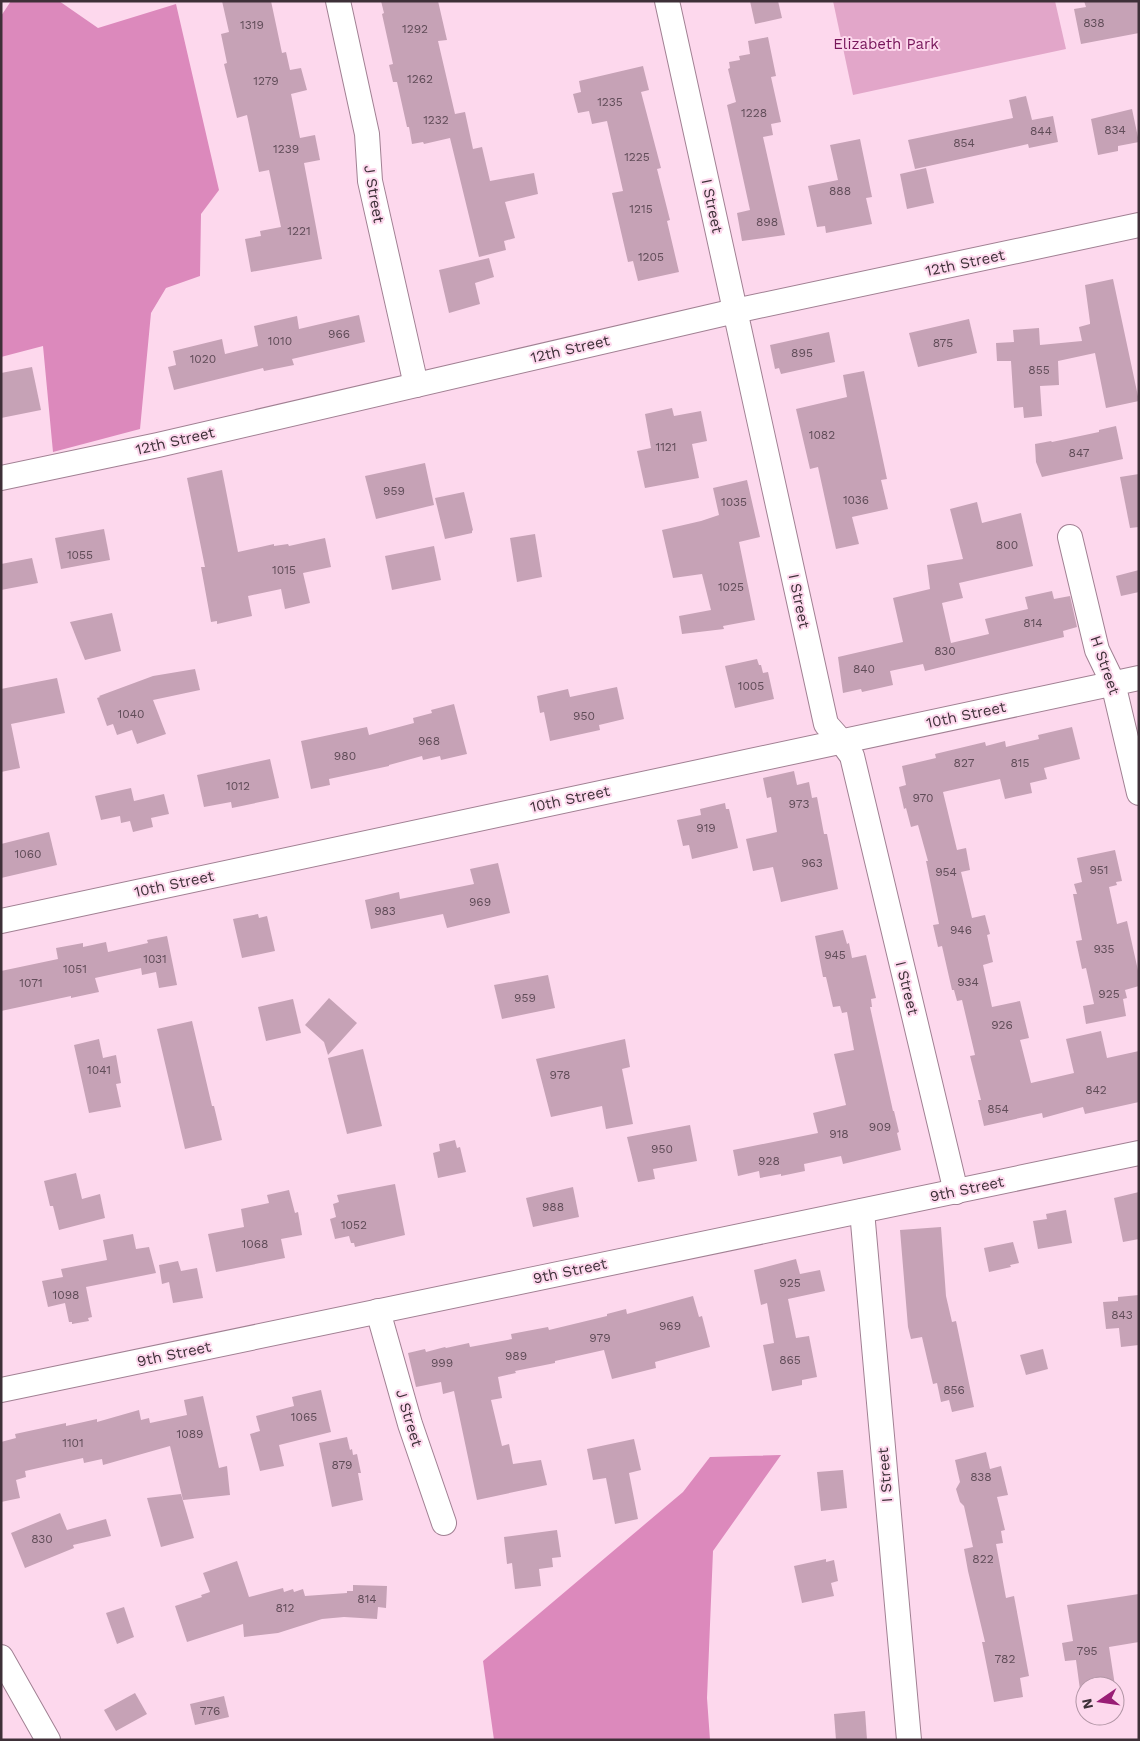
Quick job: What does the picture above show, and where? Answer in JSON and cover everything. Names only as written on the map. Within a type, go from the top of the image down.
[{"type":"street","name":"J Street","points":[[338,1],[367,134],[370,181],[416,385]]},
{"type":"street","name":"I Street","points":[[667,1],[826,724],[852,756],[956,1192]]},
{"type":"street","name":"12th Street","points":[[1,478],[158,445],[735,310],[1139,225]]},
{"type":"street","name":"H Street","points":[[1070,537],[1097,650],[1113,683],[1139,793]]},
{"type":"street","name":"10th Street","points":[[1,921],[1139,678]]},
{"type":"street","name":"9th Street","points":[[1,1390],[1139,1153]]},
{"type":"street","name":"I Street","points":[[862,1211],[909,1740]]},
{"type":"street","name":"J Street","points":[[378,1311],[410,1424],[444,1523]]},
{"type":"street","points":[[1,1657],[48,1740]]},
{"type":"green space","name":"Elizabeth Park","points":[[833,1],[1055,1],[1066,49],[853,95]]},
{"type":"shaded area","points":[[11,1],[59,1],[98,28],[176,4],[219,190],[201,214],[200,276],[166,288],[151,313],[140,429],[53,452],[43,346],[1,357],[1,16]]},
{"type":"shaded area","points":[[781,1455],[713,1551],[707,1698],[710,1740],[494,1740],[483,1661],[683,1492],[710,1457]]},
{"type":"building","points":[[222,1],[271,1],[282,53],[286,52],[290,70],[301,68],[307,90],[291,94],[300,138],[315,135],[320,160],[304,163],[322,259],[251,272],[245,239],[261,236],[260,231],[281,227],[269,170],[259,172],[247,115],[237,118],[224,64],[227,63],[221,34],[229,32]]},
{"type":"building","points":[[381,1],[438,1],[447,40],[438,41],[455,114],[465,112],[473,149],[482,147],[490,181],[534,173],[538,194],[505,202],[515,238],[504,241],[506,250],[479,257],[450,138],[424,144],[423,142],[412,144],[397,82],[393,82],[389,65],[393,64]]},
{"type":"building","points":[[750,1],[778,1],[782,18],[755,24]]},
{"type":"building","points":[[1084,1],[1139,1],[1139,33],[1081,44],[1074,9],[1086,7]]},
{"type":"building","points":[[768,37],[776,76],[771,77],[781,122],[771,124],[773,135],[763,137],[785,235],[742,241],[737,213],[750,210],[727,105],[736,102],[728,69],[730,68],[729,62],[740,60],[739,56],[750,54],[748,41]]},
{"type":"building","points":[[643,66],[649,90],[641,92],[661,168],[657,169],[670,220],[667,221],[679,272],[638,281],[633,261],[628,262],[612,193],[623,191],[607,121],[592,124],[589,111],[578,113],[573,94],[581,92],[579,81]]},
{"type":"building","points":[[1026,96],[1032,120],[1053,116],[1058,142],[1029,148],[1028,144],[915,169],[908,140],[1013,118],[1009,100]]},
{"type":"building","points":[[1132,109],[1139,142],[1118,146],[1118,151],[1098,155],[1091,119]]},
{"type":"building","points":[[860,139],[872,197],[866,198],[872,224],[826,233],[825,226],[817,227],[808,186],[838,180],[830,145]]},
{"type":"building","points":[[926,168],[934,203],[907,209],[900,174]]},
{"type":"building","points":[[489,258],[494,277],[475,283],[480,304],[449,313],[439,270]]},
{"type":"building","points":[[1113,279],[1139,401],[1106,408],[1095,353],[1058,361],[1059,385],[1040,386],[1042,416],[1024,418],[1023,407],[1014,408],[1011,361],[997,361],[996,343],[1014,342],[1013,330],[1039,328],[1040,345],[1082,341],[1079,327],[1090,324],[1085,285]]},
{"type":"building","points":[[359,315],[365,342],[292,359],[294,365],[264,371],[263,368],[174,390],[168,367],[176,365],[173,351],[222,339],[225,354],[258,346],[254,326],[297,316],[299,329]]},
{"type":"building","points":[[969,319],[977,353],[918,367],[909,333]]},
{"type":"building","points":[[829,332],[835,362],[781,374],[779,368],[775,369],[770,345]]},
{"type":"building","points":[[32,367],[41,410],[1,418],[1,373]]},
{"type":"building","points":[[864,371],[887,479],[881,480],[888,509],[852,517],[859,544],[836,549],[818,467],[810,469],[796,409],[847,397],[843,375]]},
{"type":"building","points":[[672,408],[674,416],[701,411],[707,441],[692,444],[699,478],[645,488],[637,451],[651,448],[645,414]]},
{"type":"building","points":[[1116,426],[1123,459],[1042,477],[1036,462],[1035,444],[1099,432],[1099,430]]},
{"type":"building","points":[[425,463],[434,505],[376,519],[365,476]]},
{"type":"building","points":[[222,470],[238,552],[274,544],[274,546],[288,544],[289,546],[325,538],[331,567],[303,573],[310,603],[285,609],[281,589],[248,596],[252,616],[217,624],[217,621],[211,622],[201,567],[205,567],[187,478]]},
{"type":"building","points":[[1139,474],[1139,527],[1130,528],[1120,477]]},
{"type":"building","points":[[747,480],[760,537],[739,542],[755,620],[723,626],[724,629],[682,634],[679,616],[711,610],[702,574],[673,578],[662,530],[719,515],[713,488]]},
{"type":"building","points":[[464,492],[473,530],[472,533],[445,539],[435,498]]},
{"type":"building","points":[[977,502],[982,523],[1021,513],[1033,566],[959,583],[963,598],[942,603],[951,643],[989,634],[985,619],[1028,609],[1025,597],[1052,591],[1054,599],[1070,596],[1077,627],[1063,631],[1064,637],[925,671],[923,664],[890,671],[893,685],[862,692],[861,689],[843,693],[838,657],[903,642],[893,598],[930,589],[927,565],[963,559],[950,509]]},
{"type":"building","points":[[104,529],[110,560],[61,569],[55,538]]},
{"type":"building","points":[[535,534],[542,577],[517,582],[510,538]]},
{"type":"building","points":[[434,546],[441,580],[392,590],[385,556]]},
{"type":"building","points":[[32,558],[38,583],[1,590],[1,564]]},
{"type":"building","points":[[1139,570],[1139,592],[1121,596],[1116,576]]},
{"type":"building","points":[[112,613],[121,651],[85,660],[70,622]]},
{"type":"building","points":[[757,659],[763,673],[768,672],[774,699],[735,708],[725,666]]},
{"type":"building","points":[[195,669],[200,690],[153,700],[166,734],[137,744],[132,730],[117,735],[113,724],[107,726],[97,698],[99,696],[153,676]]},
{"type":"building","points":[[57,678],[65,713],[11,724],[20,768],[1,772],[1,689]]},
{"type":"building","points":[[617,687],[624,719],[599,725],[600,730],[550,741],[544,712],[540,713],[537,696],[568,689],[570,697]]},
{"type":"building","points":[[454,704],[467,754],[441,760],[440,756],[423,760],[422,756],[389,766],[329,779],[330,785],[311,789],[301,741],[367,727],[369,735],[414,723],[413,718],[432,713],[431,710]]},
{"type":"building","points":[[1072,727],[1080,759],[1044,768],[1047,779],[1030,783],[1032,793],[1005,799],[1000,779],[943,792],[957,850],[966,848],[970,870],[961,872],[972,918],[985,915],[990,934],[987,935],[993,962],[983,965],[992,1007],[1020,1001],[1029,1038],[1020,1040],[1031,1083],[1074,1073],[1066,1039],[1101,1031],[1107,1058],[1139,1051],[1139,1102],[1085,1114],[1083,1107],[1043,1118],[1042,1113],[984,1126],[978,1100],[981,1100],[970,1056],[975,1055],[962,1000],[957,1001],[954,990],[952,990],[942,946],[938,947],[933,925],[939,924],[926,861],[928,861],[918,825],[911,827],[906,808],[904,809],[899,787],[906,785],[902,766],[936,758],[935,754],[985,742],[986,746],[1005,741],[1006,747],[1039,739],[1038,735]]},
{"type":"building","points":[[270,759],[279,798],[232,808],[231,802],[204,807],[197,775]]},
{"type":"building","points":[[794,771],[797,785],[809,782],[812,798],[817,797],[824,834],[827,834],[838,889],[781,902],[773,867],[753,871],[746,839],[777,832],[771,797],[767,798],[763,778]]},
{"type":"building","points":[[131,788],[134,801],[164,794],[169,814],[151,818],[153,827],[133,832],[130,821],[121,823],[120,816],[101,820],[95,796]]},
{"type":"building","points":[[725,803],[726,809],[729,809],[738,848],[692,859],[689,845],[683,846],[677,820],[701,815],[700,809]]},
{"type":"building","points":[[49,832],[57,865],[1,878],[1,844]]},
{"type":"building","points":[[1115,850],[1122,881],[1116,882],[1117,885],[1109,887],[1117,924],[1127,921],[1139,975],[1139,986],[1125,990],[1127,998],[1123,999],[1126,1016],[1086,1024],[1083,1006],[1094,1004],[1086,968],[1082,969],[1076,941],[1082,940],[1073,894],[1077,894],[1074,884],[1082,882],[1077,858]]},
{"type":"building","points":[[498,863],[510,913],[447,928],[443,914],[371,929],[365,900],[399,892],[400,899],[474,884],[470,869]]},
{"type":"building","points":[[258,914],[259,918],[267,916],[275,951],[242,958],[233,919]]},
{"type":"building","points":[[843,930],[847,944],[849,943],[852,958],[866,955],[876,998],[871,999],[872,1007],[870,1007],[899,1132],[897,1133],[901,1150],[843,1164],[841,1156],[804,1164],[805,1171],[781,1176],[781,1174],[760,1178],[759,1171],[738,1176],[733,1150],[818,1133],[813,1113],[846,1105],[834,1054],[854,1050],[847,1012],[842,1013],[840,1006],[833,1007],[826,977],[823,977],[815,936]]},
{"type":"building","points":[[167,936],[177,985],[159,988],[156,972],[142,975],[141,968],[95,978],[99,992],[1,1011],[1,971],[58,959],[56,948],[83,943],[83,947],[106,942],[108,952],[148,943],[147,940]]},
{"type":"building","points":[[548,975],[555,1008],[502,1019],[494,985]]},
{"type":"building","points":[[329,998],[357,1023],[328,1055],[324,1042],[305,1025]]},
{"type":"building","points":[[293,999],[301,1033],[266,1041],[258,1007]]},
{"type":"building","points":[[192,1021],[222,1140],[185,1149],[157,1029]]},
{"type":"building","points":[[99,1039],[103,1058],[116,1055],[121,1083],[116,1084],[121,1107],[89,1113],[74,1045]]},
{"type":"building","points":[[625,1039],[630,1067],[622,1069],[633,1124],[606,1129],[602,1106],[551,1117],[536,1059]]},
{"type":"building","points":[[363,1049],[382,1126],[347,1134],[328,1058]]},
{"type":"building","points":[[690,1125],[697,1161],[653,1169],[655,1179],[638,1182],[627,1137]]},
{"type":"building","points":[[455,1140],[457,1148],[460,1147],[466,1172],[438,1178],[433,1153],[440,1151],[439,1144]]},
{"type":"building","points":[[76,1173],[82,1199],[100,1194],[105,1218],[59,1230],[53,1206],[50,1206],[44,1181]]},
{"type":"building","points":[[395,1184],[405,1235],[355,1247],[354,1243],[351,1243],[349,1236],[335,1239],[330,1219],[336,1217],[333,1204],[339,1202],[337,1195]]},
{"type":"building","points":[[573,1187],[579,1217],[533,1227],[526,1198]]},
{"type":"building","points":[[289,1190],[295,1213],[298,1212],[302,1235],[281,1239],[285,1258],[216,1272],[208,1234],[244,1227],[241,1209],[269,1203],[267,1195]]},
{"type":"building","points":[[1139,1192],[1139,1239],[1123,1242],[1114,1198]]},
{"type":"building","points":[[1066,1210],[1072,1243],[1038,1249],[1033,1221],[1047,1219],[1046,1214]]},
{"type":"building","points":[[941,1227],[946,1296],[952,1322],[956,1321],[974,1407],[952,1412],[949,1400],[941,1402],[937,1383],[933,1384],[922,1337],[911,1339],[908,1327],[900,1230]]},
{"type":"building","points":[[133,1234],[136,1249],[149,1247],[156,1273],[86,1287],[92,1317],[88,1318],[89,1321],[72,1324],[72,1322],[69,1322],[65,1303],[48,1307],[42,1281],[63,1277],[61,1269],[107,1260],[103,1240]]},
{"type":"building","points":[[1013,1242],[1019,1263],[1010,1265],[1011,1267],[989,1272],[984,1248]]},
{"type":"building","points":[[796,1259],[800,1274],[820,1270],[825,1291],[788,1299],[796,1338],[809,1336],[817,1377],[802,1380],[802,1385],[772,1391],[763,1345],[774,1343],[767,1303],[761,1305],[754,1270]]},
{"type":"building","points":[[178,1261],[181,1271],[197,1268],[203,1298],[173,1303],[169,1282],[162,1284],[159,1265]]},
{"type":"building","points":[[1139,1295],[1139,1345],[1121,1347],[1119,1328],[1106,1329],[1103,1302],[1118,1301],[1118,1297]]},
{"type":"building","points":[[693,1296],[699,1317],[702,1316],[710,1347],[655,1362],[656,1368],[612,1379],[604,1350],[515,1371],[516,1373],[498,1377],[502,1398],[491,1400],[502,1446],[509,1444],[513,1464],[541,1460],[547,1485],[477,1500],[454,1391],[443,1394],[441,1382],[416,1387],[408,1353],[425,1349],[426,1352],[469,1343],[470,1347],[512,1339],[511,1334],[548,1327],[549,1330],[607,1316],[607,1314],[626,1309],[627,1314]]},
{"type":"building","points":[[1043,1349],[1048,1369],[1026,1375],[1020,1355]]},
{"type":"building","points":[[321,1390],[331,1432],[279,1445],[284,1466],[260,1471],[250,1434],[260,1431],[256,1416],[294,1406],[292,1397]]},
{"type":"building","points":[[203,1396],[219,1468],[227,1466],[230,1495],[183,1500],[170,1446],[103,1465],[102,1459],[84,1463],[83,1458],[25,1471],[26,1477],[16,1480],[20,1498],[1,1502],[1,1442],[16,1438],[15,1434],[66,1423],[66,1426],[97,1419],[97,1422],[139,1410],[141,1420],[149,1418],[150,1423],[187,1415],[184,1400]]},
{"type":"building","points":[[347,1437],[350,1450],[352,1449],[353,1455],[357,1454],[361,1473],[358,1473],[363,1500],[332,1507],[319,1443]]},
{"type":"building","points":[[634,1439],[641,1470],[629,1473],[638,1519],[615,1524],[606,1478],[593,1480],[587,1449]]},
{"type":"building","points":[[986,1452],[990,1469],[1001,1466],[1008,1495],[997,1497],[1005,1530],[1001,1531],[1003,1543],[996,1544],[1006,1598],[1014,1596],[1029,1676],[1020,1678],[1023,1697],[994,1702],[982,1642],[985,1642],[964,1549],[973,1547],[964,1506],[960,1502],[956,1489],[960,1482],[955,1460]]},
{"type":"building","points":[[843,1470],[847,1508],[821,1511],[817,1472]]},
{"type":"building","points":[[181,1494],[194,1538],[161,1547],[147,1498]]},
{"type":"building","points":[[60,1513],[67,1530],[106,1519],[111,1536],[73,1545],[74,1548],[25,1568],[11,1533]]},
{"type":"building","points":[[557,1530],[561,1557],[552,1558],[553,1567],[539,1569],[541,1586],[515,1589],[512,1563],[507,1564],[504,1537]]},
{"type":"building","points":[[826,1559],[826,1562],[834,1560],[838,1581],[831,1583],[834,1596],[802,1603],[794,1566]]},
{"type":"building","points":[[237,1561],[249,1597],[283,1588],[284,1592],[293,1589],[294,1592],[303,1589],[305,1596],[347,1593],[347,1591],[353,1591],[353,1585],[387,1586],[386,1608],[378,1607],[377,1619],[344,1617],[322,1619],[278,1633],[244,1637],[243,1624],[187,1642],[175,1606],[202,1597],[201,1595],[210,1592],[203,1573]]},
{"type":"building","points":[[1139,1594],[1139,1642],[1109,1647],[1114,1676],[1078,1676],[1076,1660],[1065,1661],[1062,1643],[1073,1641],[1067,1605]]},
{"type":"building","points":[[124,1607],[134,1637],[117,1644],[106,1613]]},
{"type":"building","points":[[135,1693],[147,1714],[116,1731],[104,1710]]},
{"type":"building","points":[[224,1696],[229,1717],[195,1725],[190,1704]]},
{"type":"building","points":[[865,1711],[867,1740],[836,1740],[834,1714]]}]
